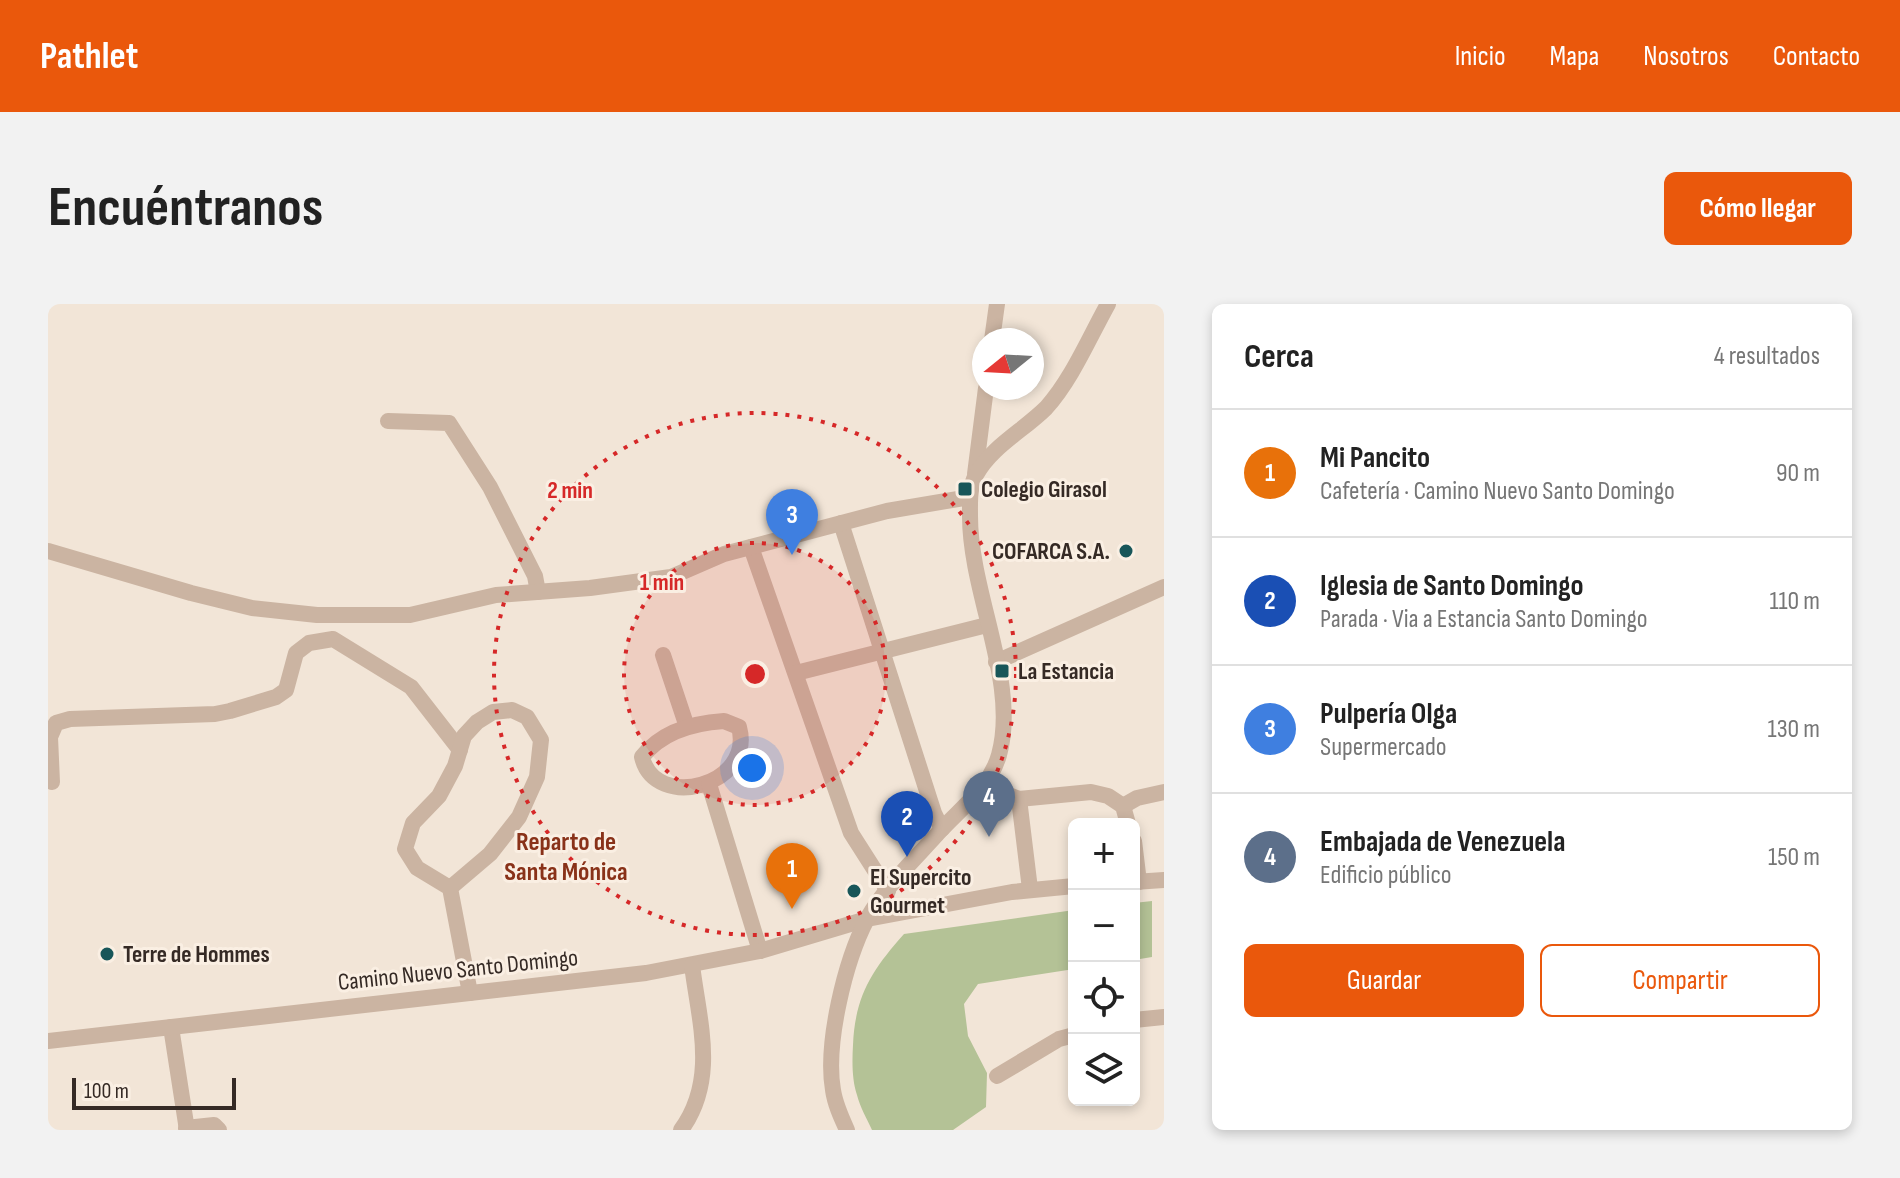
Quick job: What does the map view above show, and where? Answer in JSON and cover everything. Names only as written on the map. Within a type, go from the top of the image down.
[{"type":"street","points":[[994,328],[997,304]]},
{"type":"street","points":[[975,476],[988,459],[1057,395],[1108,304]]},
{"type":"street","points":[[847,1130],[832,1088],[831,1048],[840,998],[867,919],[942,829],[985,786],[999,756],[1005,720],[996,662],[974,572],[970,535],[970,497],[984,400]]},
{"type":"street","points":[[388,421],[449,423],[490,487],[535,576],[538,592]]},
{"type":"street","points":[[48,551],[252,608],[317,615],[410,615],[496,595],[671,577],[724,554],[887,511],[970,497]]},
{"type":"street","points":[[841,523],[934,813],[942,829]]},
{"type":"street","points":[[751,547],[851,833],[888,891]]},
{"type":"street","points":[[996,662],[1164,587]]},
{"type":"street","points":[[796,673],[987,625]]},
{"type":"street","points":[[52,782],[50,737],[56,723],[70,719],[215,714],[276,697],[286,690],[296,653],[320,639],[333,639],[348,646],[411,687],[460,750]]},
{"type":"street","points":[[663,655],[687,727]]},
{"type":"street","points":[[450,888],[490,854],[519,817],[537,777],[541,740],[527,717],[512,710],[493,712],[477,722],[464,736],[439,796],[413,823],[405,849],[417,868],[450,888],[470,993]]},
{"type":"street","points":[[724,721],[739,727],[743,741],[739,755],[709,784],[683,788],[657,781],[645,771],[642,757],[650,747],[675,731],[701,722],[724,721]]},
{"type":"street","points":[[709,784],[760,951]]},
{"type":"street","points":[[985,786],[1019,799],[1091,792],[1108,796],[1123,806],[1126,818]]},
{"type":"street","points":[[1123,806],[1137,798],[1164,792]]},
{"type":"street","points":[[1019,799],[1030,889]]},
{"type":"street","points":[[1140,882],[1164,880]]},
{"type":"street","name":"Camino Nuevo Santo Domingo","points":[[48,1041],[692,965],[760,951],[867,919],[1030,889],[1068,886]]},
{"type":"street","points":[[681,1130],[689,1119],[700,1090],[705,1052],[692,965]]},
{"type":"street","points":[[1140,1019],[1164,1017]]},
{"type":"street","points":[[171,1027],[186,1129],[214,1125],[219,1130]]},
{"type":"street","points":[[997,1076],[1068,1037]]},
{"type":"green space","points":[[1152,901],[1152,957],[1140,959],[1140,902]]},
{"type":"green space","points":[[1068,911],[1068,970],[978,984],[964,1004],[968,1036],[987,1073],[986,1107],[953,1130],[872,1130],[854,1083],[852,1058],[857,1012],[874,972],[904,934]]},
{"type":"place","name":"Colegio Girasol","points":[[965,489]]},
{"type":"place","name":"COFARCA S.A.","points":[[1126,551]]},
{"type":"place","name":"Pulpería Olga","points":[[792,555]]},
{"type":"place","name":"La Estancia","points":[[1002,671]]},
{"type":"place","name":"Embajada de Venezuela","points":[[989,837]]},
{"type":"place","name":"Iglesia de Santo Domingo","points":[[907,857]]},
{"type":"place","name":"El Supercito Gourmet","points":[[854,891]]},
{"type":"place","name":"Mi Pancito","points":[[792,909]]},
{"type":"place","name":"Terre de Hommes","points":[[107,954]]},
{"type":"district","name":"Reparto de Santa Mónica","points":[[566,857]]}]
